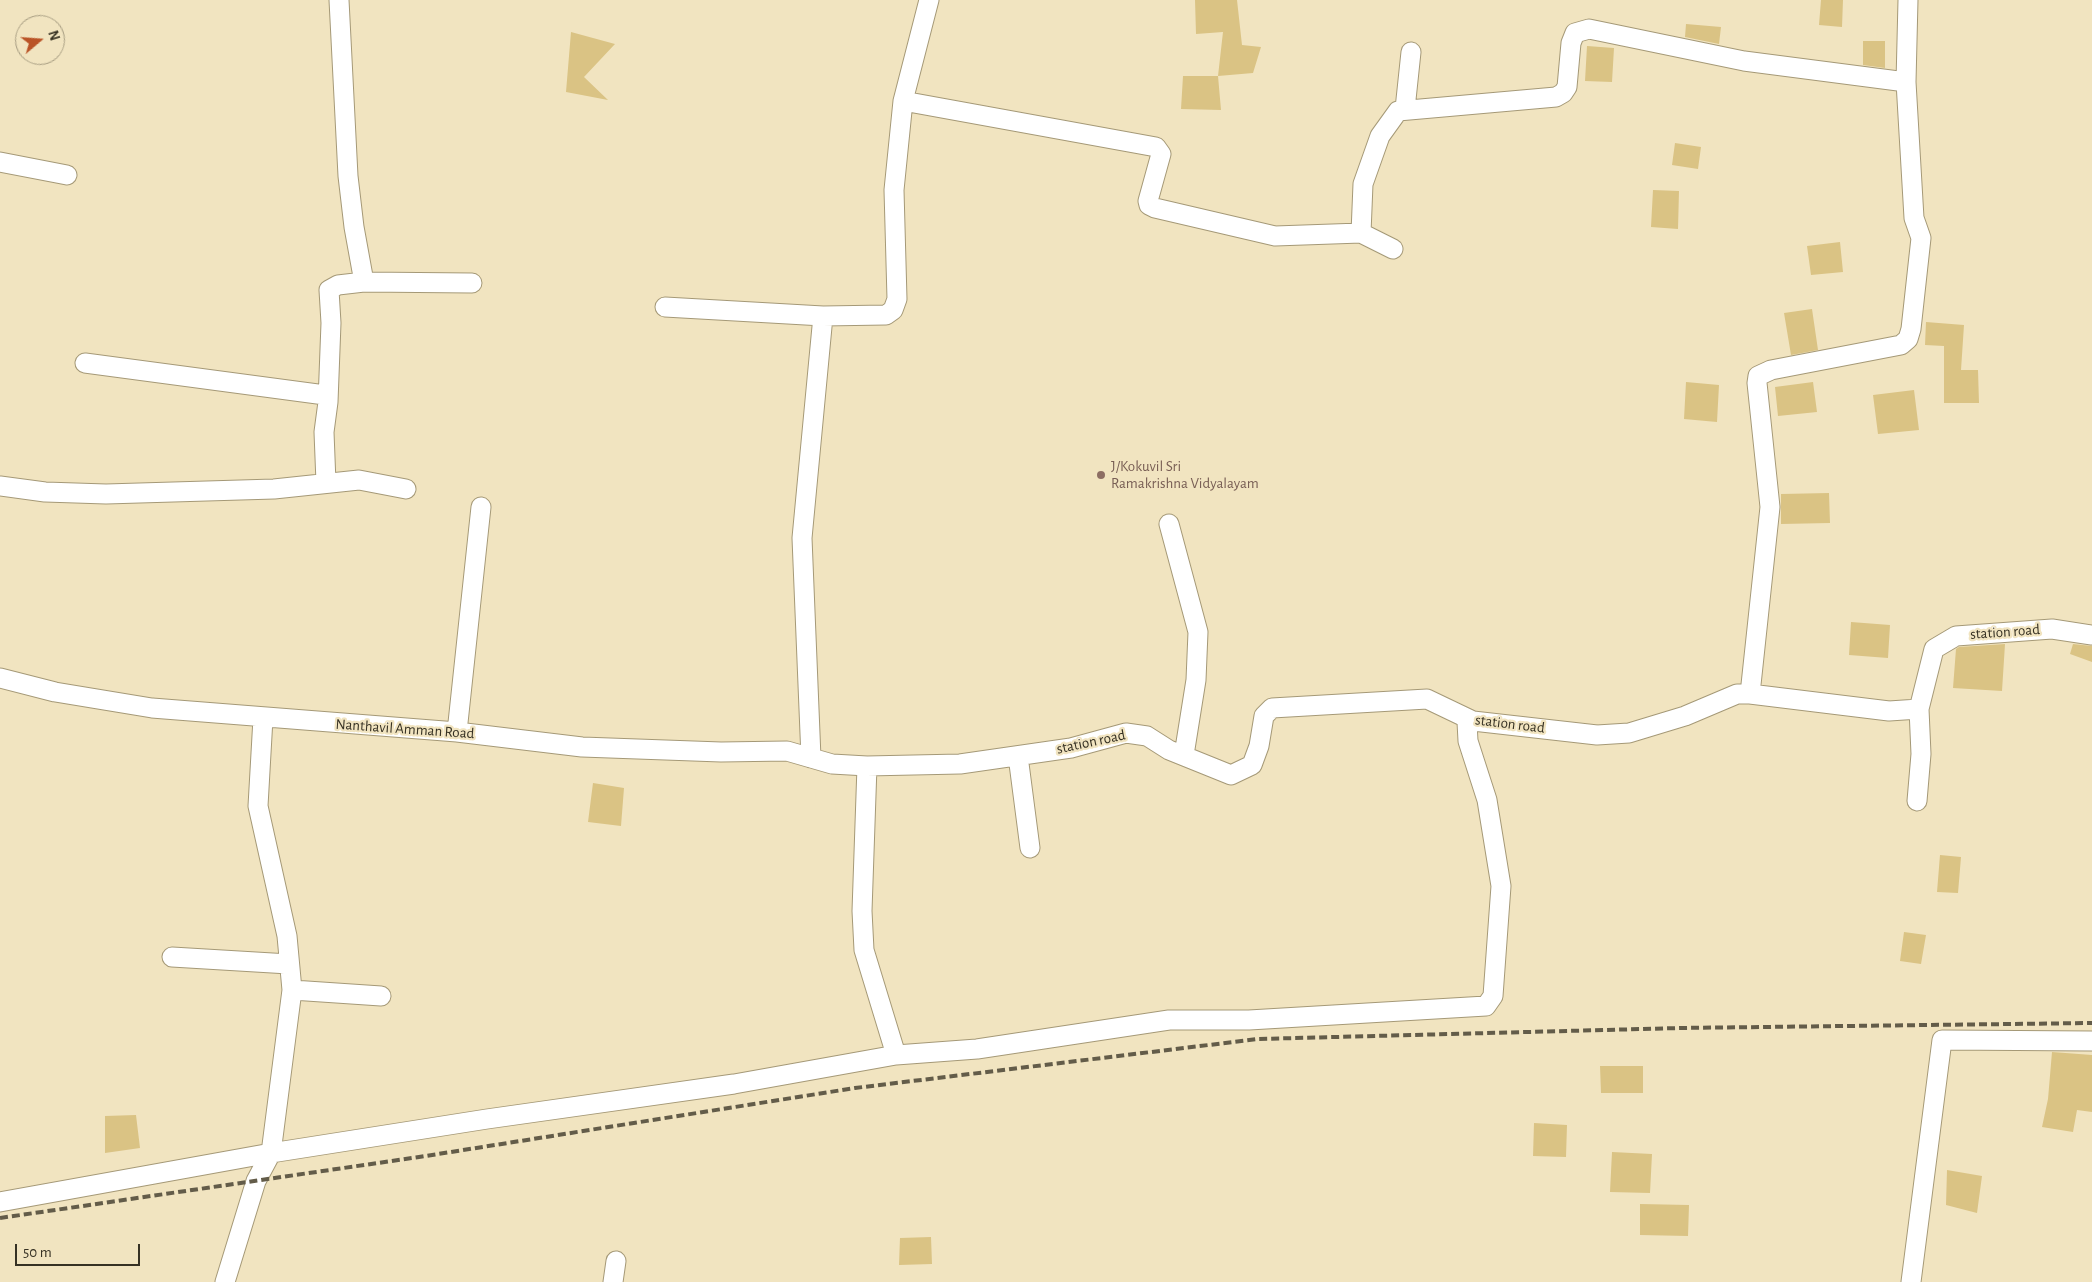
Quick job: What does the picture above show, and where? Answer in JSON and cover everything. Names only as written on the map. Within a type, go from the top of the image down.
[{"type":"street","points":[[339,0],[348,176],[354,227],[364,282]]},
{"type":"street","points":[[664,307],[823,316],[886,315],[893,310],[897,299],[894,190],[903,101],[929,0]]},
{"type":"street","points":[[1750,694],[1770,507],[1757,383],[1758,376],[1771,370],[1901,345],[1908,339],[1921,238],[1914,218],[1906,82],[1908,0]]},
{"type":"street","points":[[1361,233],[1363,184],[1380,136],[1398,111],[1556,97],[1563,93],[1567,87],[1571,43],[1575,33],[1589,29],[1744,61],[1906,82]]},
{"type":"street","points":[[1406,109],[1411,52]]},
{"type":"street","points":[[903,101],[1156,147],[1161,154],[1148,201],[1149,205],[1155,208],[1275,236],[1361,233],[1393,249]]},
{"type":"street","points":[[0,162],[67,175]]},
{"type":"street","points":[[326,483],[324,432],[328,402],[329,290],[338,285],[364,282],[472,282]]},
{"type":"street","points":[[811,758],[802,538],[823,316]]},
{"type":"street","points":[[85,363],[318,393],[325,395],[328,402]]},
{"type":"street","points":[[0,486],[45,492],[106,494],[274,489],[359,480],[406,489]]},
{"type":"street","points":[[457,732],[481,506]]},
{"type":"street","points":[[1170,524],[1198,632],[1196,680],[1184,755]]},
{"type":"street","name":"station road","points":[[811,758],[832,764],[867,766],[960,764],[1071,748],[1126,733],[1147,736],[1169,750],[1231,775],[1252,765],[1259,746],[1264,716],[1272,708],[1427,699],[1472,721],[1597,734],[1629,733],[1684,716],[1737,694],[1750,694],[1889,712],[1919,709],[1934,648],[1956,636],[2052,629],[2092,636]]},
{"type":"street","name":"Nanthavil Amman Road","points":[[0,678],[55,692],[152,708],[457,732],[582,747],[721,752],[787,751],[811,758]]},
{"type":"street","points":[[1917,802],[1921,754],[1919,709]]},
{"type":"street","points":[[224,1282],[256,1180],[271,1153],[292,990],[287,936],[258,806],[263,718]]},
{"type":"street","points":[[0,1202],[271,1153],[478,1120],[734,1084],[896,1055],[977,1050],[1170,1020],[1249,1020],[1486,1006],[1493,996],[1501,886],[1487,800],[1468,741],[1467,722],[1472,721]]},
{"type":"street","points":[[1018,756],[1030,848]]},
{"type":"street","points":[[867,766],[862,912],[864,950],[896,1055]]},
{"type":"street","points":[[172,957],[289,964]]},
{"type":"street","points":[[292,990],[381,996]]},
{"type":"street","points":[[1911,1282],[1942,1040],[2092,1041]]},
{"type":"street","points":[[613,1282],[616,1261]]},
{"type":"building","points":[[1195,0],[1237,0],[1242,45],[1261,47],[1253,73],[1218,76],[1223,32],[1196,34]]},
{"type":"building","points":[[1821,0],[1843,0],[1842,27],[1819,25]]},
{"type":"building","points":[[1686,24],[1721,27],[1719,44],[1685,37]]},
{"type":"building","points":[[571,32],[615,44],[584,77],[608,100],[566,92]]},
{"type":"building","points":[[1863,41],[1885,41],[1885,68],[1863,65]]},
{"type":"building","points":[[1587,46],[1614,48],[1612,82],[1585,81]]},
{"type":"building","points":[[1183,76],[1218,76],[1221,110],[1181,109]]},
{"type":"building","points":[[1675,143],[1701,147],[1698,169],[1672,165]]},
{"type":"building","points":[[1653,190],[1679,191],[1678,229],[1651,227]]},
{"type":"building","points":[[1840,242],[1843,272],[1811,275],[1807,246]]},
{"type":"building","points":[[1812,309],[1818,350],[1791,355],[1784,313]]},
{"type":"building","points":[[1926,322],[1964,325],[1961,370],[1978,370],[1979,403],[1944,403],[1944,346],[1925,345]]},
{"type":"building","points":[[1686,382],[1719,385],[1717,422],[1684,419]]},
{"type":"building","points":[[1813,382],[1817,412],[1778,416],[1775,387]]},
{"type":"building","points":[[1914,390],[1919,430],[1878,434],[1873,395]]},
{"type":"building","points":[[1829,493],[1830,523],[1781,524],[1781,494]]},
{"type":"building","points":[[1851,622],[1890,625],[1888,658],[1849,655]]},
{"type":"building","points":[[2005,644],[2002,691],[1953,688],[1956,649],[1959,647]]},
{"type":"building","points":[[2073,644],[2092,646],[2092,662],[2070,654]]},
{"type":"building","points":[[593,783],[624,788],[621,826],[588,822]]},
{"type":"building","points":[[1940,855],[1961,857],[1958,893],[1937,892]]},
{"type":"building","points":[[1904,932],[1926,935],[1921,964],[1900,961]]},
{"type":"building","points":[[2052,1052],[2092,1055],[2092,1112],[2077,1110],[2073,1132],[2042,1127],[2048,1099]]},
{"type":"building","points":[[1600,1066],[1643,1066],[1643,1093],[1601,1093]]},
{"type":"building","points":[[136,1115],[140,1148],[105,1153],[105,1116]]},
{"type":"building","points":[[1534,1123],[1567,1125],[1566,1157],[1533,1156]]},
{"type":"building","points":[[1612,1152],[1652,1154],[1650,1193],[1610,1192]]},
{"type":"building","points":[[1947,1170],[1982,1176],[1977,1213],[1946,1205]]},
{"type":"building","points":[[1640,1204],[1689,1205],[1688,1236],[1640,1235]]},
{"type":"building","points":[[931,1237],[932,1264],[899,1265],[900,1238]]},
{"type":"railway","points":[[0,1218],[419,1157],[855,1088],[1258,1039],[1680,1028],[2092,1023]]},
{"type":"place","name":"J/Kokuvil Sri Ramakrishna Vidyalayam","points":[[1101,475]]}]
